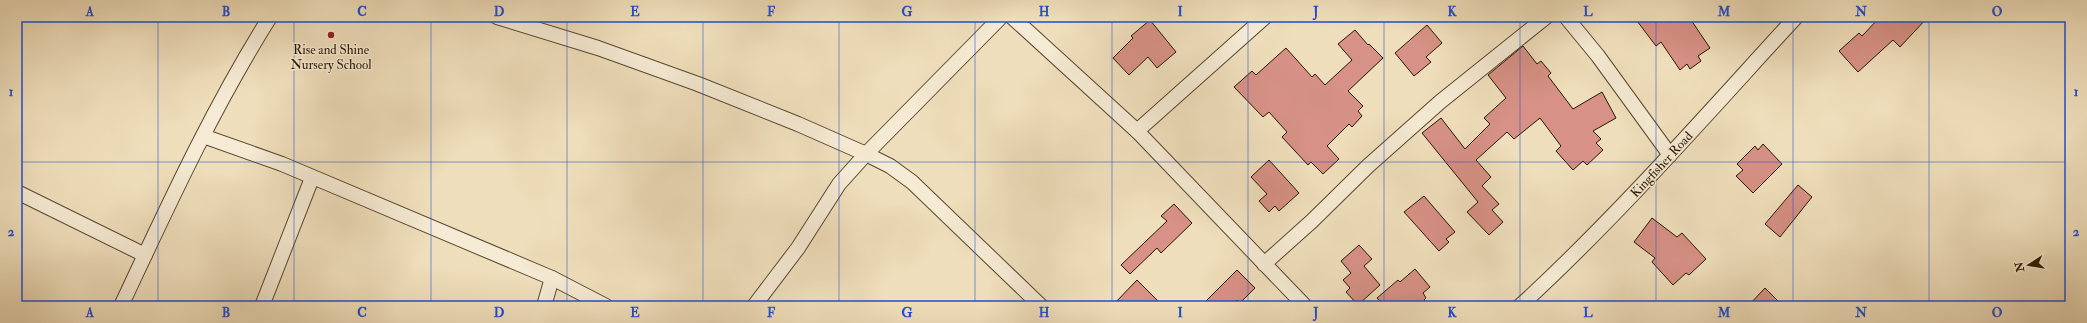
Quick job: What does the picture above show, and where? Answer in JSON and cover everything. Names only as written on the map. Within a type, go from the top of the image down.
[{"type":"street","points":[[122,306],[203,136],[251,48],[270,17]]},
{"type":"street","points":[[497,17],[598,48],[698,84],[798,124],[890,166],[912,182],[1041,306]]},
{"type":"street","points":[[754,306],[798,248],[839,184],[866,154],[1001,17]]},
{"type":"street","points":[[1012,17],[1137,131],[1305,306]]},
{"type":"street","points":[[1137,131],[1265,17]]},
{"type":"street","points":[[1264,264],[1312,221],[1368,166],[1429,112],[1546,17]]},
{"type":"street","points":[[1566,17],[1598,56],[1670,155]]},
{"type":"street","name":"Kingfisher Road","points":[[1520,306],[1561,269],[1670,155],[1796,17]]},
{"type":"street","points":[[203,136],[282,164],[312,178],[552,278],[606,306]]},
{"type":"street","points":[[262,306],[312,178]]},
{"type":"street","points":[[17,192],[145,255]]},
{"type":"street","points":[[544,306],[552,278]]},
{"type":"building","points":[[1634,17],[1689,17],[1710,48],[1698,56],[1701,61],[1690,69],[1687,64],[1680,70],[1661,42],[1656,46]]},
{"type":"building","points":[[1880,17],[1928,17],[1900,47],[1893,40],[1858,72],[1839,51],[1859,33],[1862,36]]},
{"type":"building","points":[[1150,20],[1176,52],[1157,68],[1148,57],[1129,75],[1113,58],[1133,38],[1131,36]]},
{"type":"building","points":[[1427,25],[1442,43],[1426,57],[1431,62],[1414,76],[1395,53]]},
{"type":"building","points":[[1355,30],[1368,45],[1369,44],[1383,58],[1348,91],[1363,106],[1358,111],[1362,116],[1352,127],[1349,124],[1327,146],[1339,159],[1323,174],[1311,162],[1308,165],[1282,137],[1287,132],[1269,112],[1263,117],[1234,87],[1252,71],[1256,75],[1286,48],[1312,77],[1315,74],[1325,85],[1352,60],[1338,44]]},
{"type":"building","points":[[1523,46],[1537,64],[1541,61],[1551,73],[1548,76],[1573,109],[1602,92],[1616,118],[1593,131],[1601,139],[1596,143],[1603,150],[1587,165],[1583,161],[1573,170],[1556,151],[1561,146],[1540,118],[1514,139],[1507,132],[1476,160],[1491,177],[1482,186],[1499,204],[1492,210],[1503,222],[1489,235],[1467,212],[1478,202],[1422,133],[1441,118],[1465,149],[1490,124],[1484,118],[1506,98],[1488,75]]},
{"type":"building","points":[[1763,144],[1782,164],[1753,193],[1736,176],[1743,170],[1737,164],[1755,146],[1758,150]]},
{"type":"building","points":[[1269,160],[1299,193],[1279,211],[1275,206],[1269,212],[1259,201],[1267,194],[1251,177]]},
{"type":"building","points":[[1798,185],[1812,197],[1780,237],[1765,224]]},
{"type":"building","points":[[1424,196],[1455,232],[1446,239],[1449,242],[1439,251],[1404,212]]},
{"type":"building","points":[[1174,204],[1192,223],[1161,253],[1157,248],[1130,274],[1121,265],[1167,221],[1161,216]]},
{"type":"building","points":[[1652,218],[1677,237],[1682,233],[1706,259],[1689,275],[1686,273],[1673,285],[1652,262],[1655,258],[1634,242]]},
{"type":"building","points":[[1359,245],[1372,259],[1364,266],[1380,285],[1358,305],[1346,292],[1350,288],[1343,280],[1351,273],[1341,261]]},
{"type":"building","points":[[1415,269],[1430,287],[1423,293],[1426,298],[1424,300],[1429,306],[1384,306],[1377,298],[1398,280],[1400,282]]},
{"type":"building","points":[[1237,270],[1255,288],[1240,303],[1237,300],[1231,306],[1201,306]]},
{"type":"building","points":[[1137,280],[1163,306],[1112,306]]},
{"type":"building","points":[[1765,288],[1783,306],[1748,306]]},
{"type":"place","name":"Rise and Shine Nursery School","points":[[331,35]]}]
